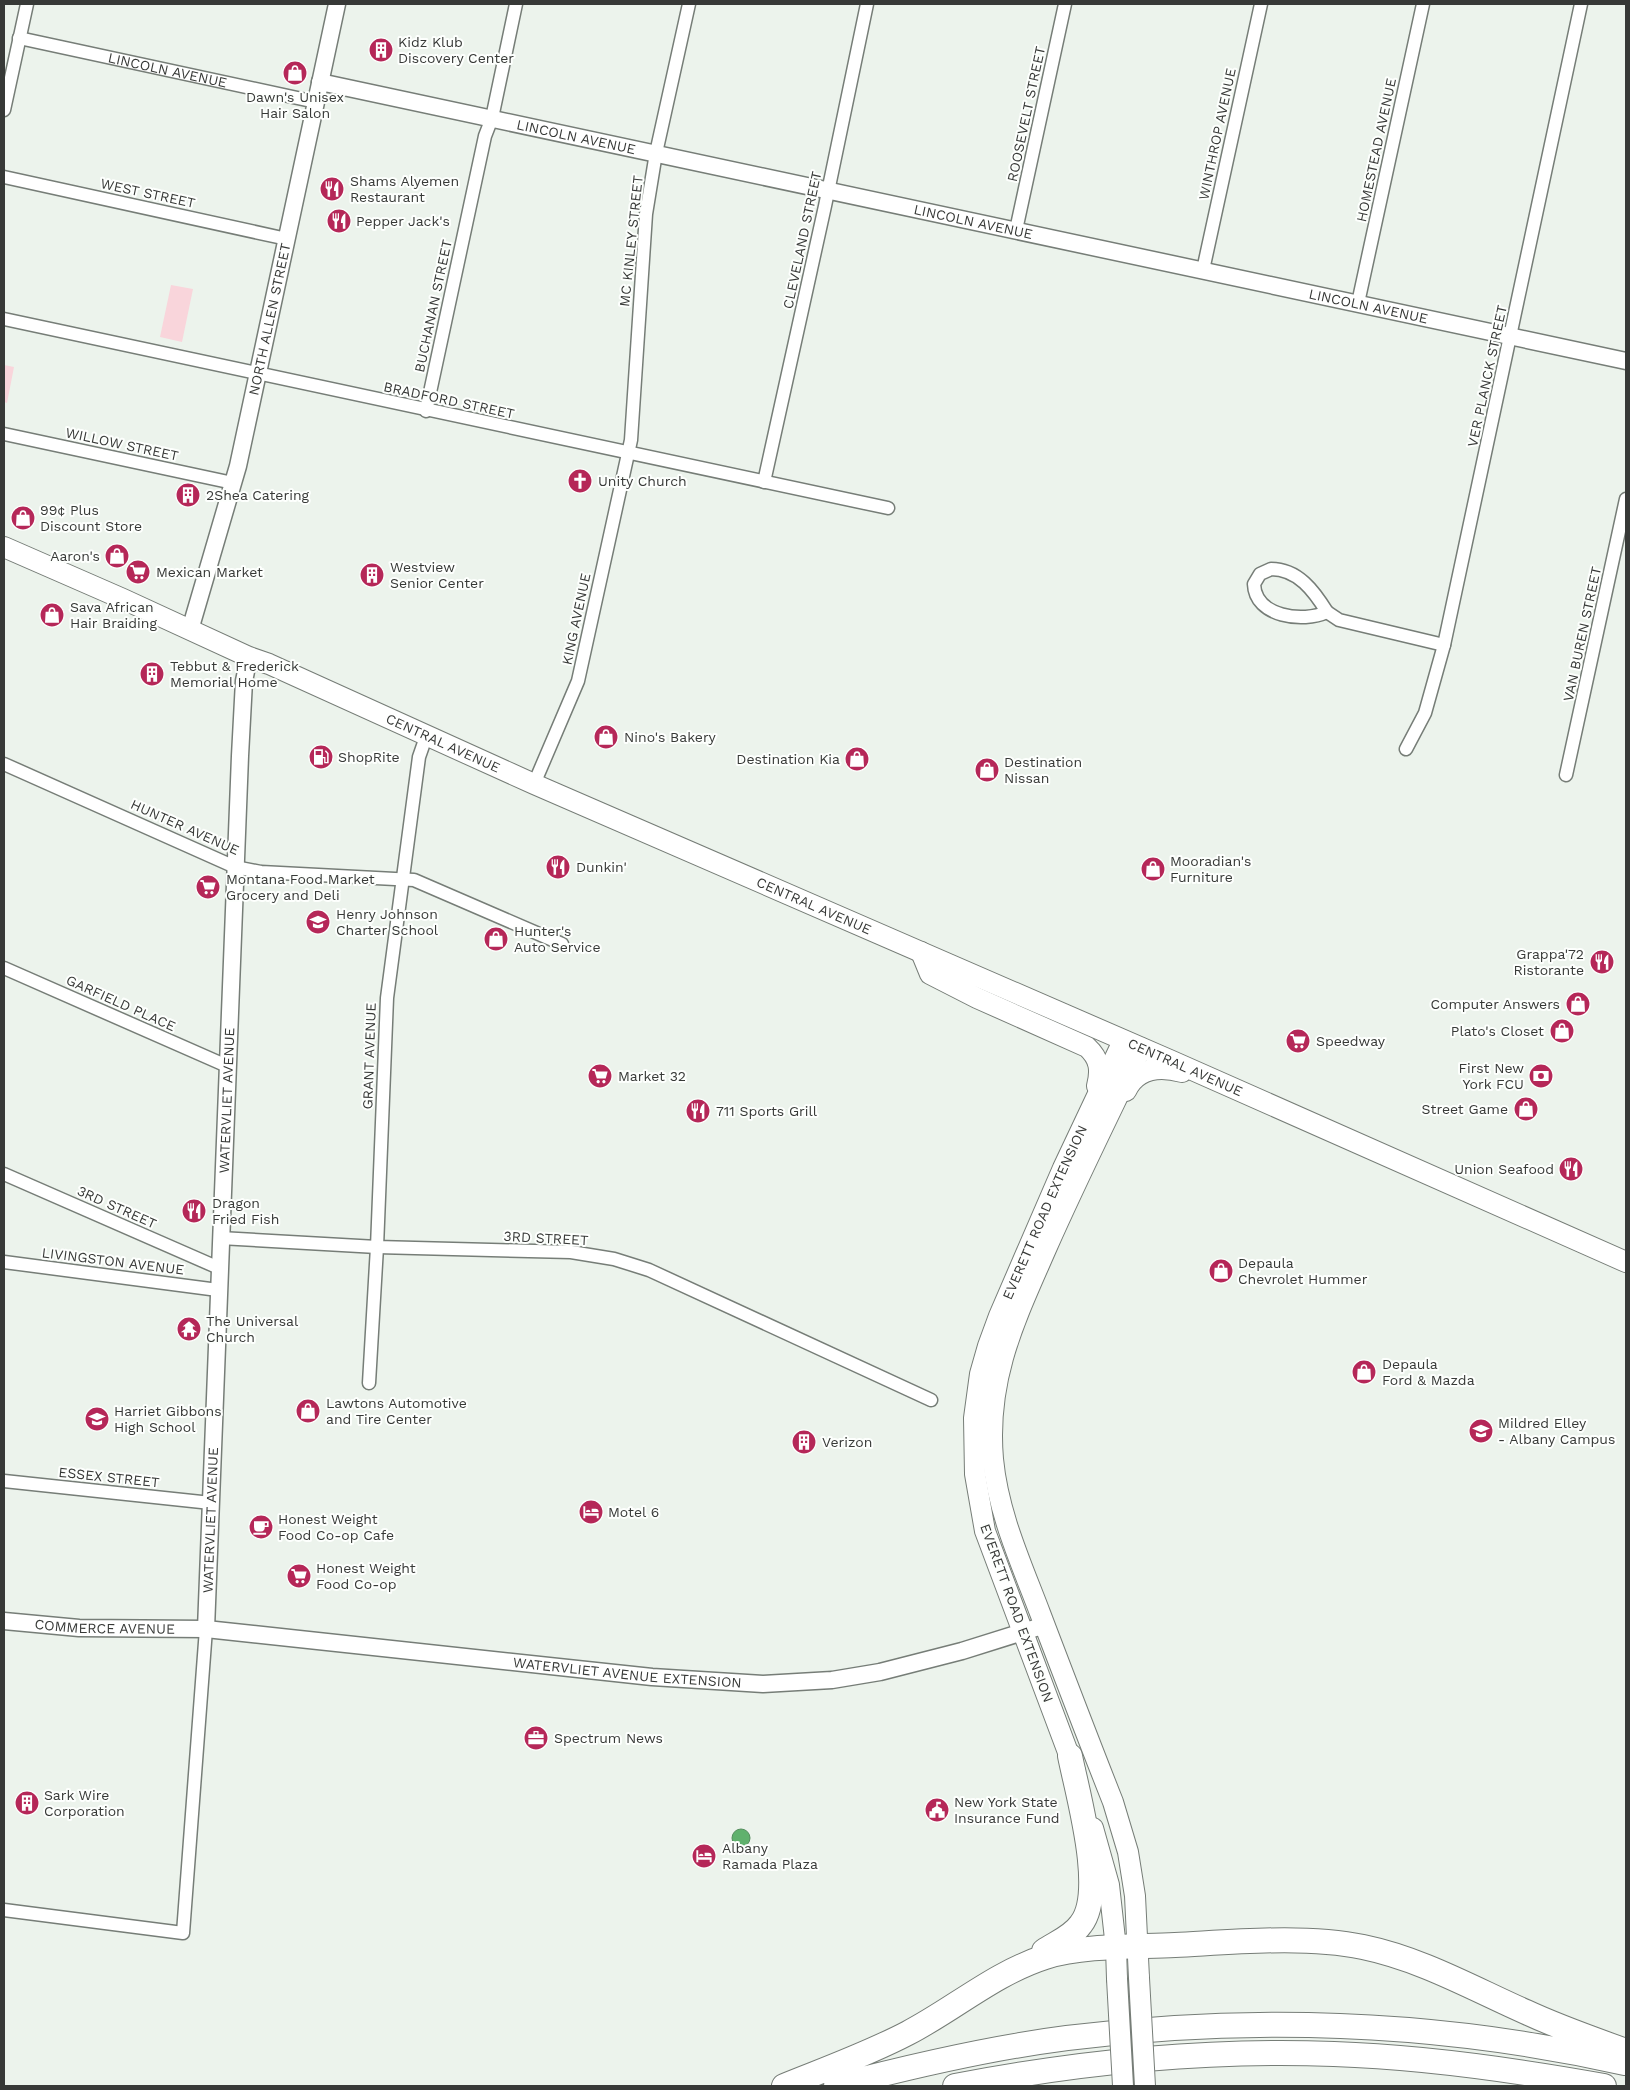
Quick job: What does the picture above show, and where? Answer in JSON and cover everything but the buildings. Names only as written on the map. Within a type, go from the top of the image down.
[{"type":"highway","points":[[784,2086],[908,2033],[1072,1934],[1081,1925],[1088,1909],[1092,1888],[1091,1868],[1070,1756]]},
{"type":"highway","points":[[991,1983],[1045,1957],[1076,1950],[1281,1941],[1336,1943],[1361,1946],[1407,1959],[1551,2023],[1626,2051]]},
{"type":"highway","points":[[836,2086],[964,2056],[1066,2038],[1174,2028],[1226,2026],[1335,2026],[1430,2032],[1505,2041],[1626,2064]]},
{"type":"highway","points":[[955,2086],[1019,2074],[1122,2061],[1175,2056],[1281,2053],[1334,2054],[1445,2062],[1502,2069],[1604,2086]]},
{"type":"main road","name":"CENTRAL AVENUE","points":[[4,548],[427,734],[534,784],[1226,1085],[1626,1262]]},
{"type":"main road","points":[[921,952],[930,974],[977,998],[1087,1047],[1094,1054],[1100,1065],[1100,1075],[1091,1108]]},
{"type":"main road","name":"EVERETT ROAD EXTENSION","points":[[1123,1041],[1063,1168],[988,1346],[980,1374],[974,1418],[974,1459],[981,1514],[996,1562],[1070,1756],[1105,1866],[1111,1899],[1139,1978],[1144,2086]]},
{"type":"main road","name":"EVERETT ROAD EXTENSION","points":[[1122,2086],[1117,1980],[1127,1948],[1135,1896],[1124,1836],[1113,1802],[1009,1532],[1001,1505],[993,1458],[992,1421],[1002,1354],[1021,1305],[1059,1220],[1141,1048]]},
{"type":"main road","points":[[1059,1220],[1074,1206],[1128,1086],[1136,1077],[1149,1070],[1165,1068],[1226,1085]]},
{"type":"street","points":[[4,110],[27,4]]},
{"type":"street","name":"NORTH ALLEN STREET","points":[[190,630],[234,483],[337,4]]},
{"type":"street","name":"BUCHANAN STREET","points":[[426,411],[485,136],[492,118],[516,4]]},
{"type":"street","name":"MC KINLEY STREET","points":[[628,454],[631,436],[645,226],[656,153],[690,4]]},
{"type":"street","name":"CLEVELAND STREET","points":[[764,482],[829,190],[867,4]]},
{"type":"street","name":"ROOSEVELT STREET","points":[[1016,230],[1065,4]]},
{"type":"street","name":"WINTHROP AVENUE","points":[[1203,270],[1261,4]]},
{"type":"street","name":"HOMESTEAD AVENUE","points":[[1358,303],[1423,4]]},
{"type":"street","name":"VER PLANCK STREET","points":[[1406,749],[1425,713],[1444,645],[1581,4]]},
{"type":"street","name":"LINCOLN AVENUE","points":[[19,38],[316,102]]},
{"type":"street","name":"LINCOLN AVENUE","points":[[320,82],[1626,361]]},
{"type":"street","name":"WEST STREET","points":[[4,177],[287,239]]},
{"type":"street","name":"BRADFORD STREET","points":[[4,320],[888,508]]},
{"type":"street","name":"WILLOW STREET","points":[[4,434],[234,483]]},
{"type":"street","name":"KING AVENUE","points":[[534,784],[578,681],[628,454]]},
{"type":"street","name":"VAN BUREN STREET","points":[[1566,775],[1626,499]]},
{"type":"street","points":[[1327,612],[1314,617],[1273,612],[1257,598],[1254,586],[1256,579],[1268,570],[1282,570],[1293,574],[1307,585],[1327,612],[1339,620],[1444,645]]},
{"type":"street","name":"WATERVLIET AVENUE","points":[[4,1910],[183,1933],[206,1629],[227,1066],[244,691],[249,657]]},
{"type":"street","name":"GRANT AVENUE","points":[[369,1383],[377,1247],[386,1001],[419,757],[427,734]]},
{"type":"street","name":"HUNTER AVENUE","points":[[4,764],[236,866],[261,872],[402,879],[418,882],[562,944]]},
{"type":"street","name":"GARFIELD PLACE","points":[[4,968],[227,1066]]},
{"type":"street","name":"3RD STREET","points":[[4,1174],[219,1268]]},
{"type":"street","name":"3RD STREET","points":[[220,1238],[377,1247],[571,1252],[614,1259],[649,1270],[931,1400]]},
{"type":"street","name":"LIVINGSTON AVENUE","points":[[4,1262],[218,1290]]},
{"type":"street","name":"ESSEX STREET","points":[[4,1481],[211,1503]]},
{"type":"street","name":"COMMERCE AVENUE","points":[[4,1621],[79,1628],[206,1629]]},
{"type":"street","name":"WATERVLIET AVENUE EXTENSION","points":[[206,1629],[652,1677],[763,1684],[832,1680],[880,1672],[931,1660],[1045,1626]]},
{"type":"shaded area","points":[[171,285],[193,289],[182,342],[160,337]]},
{"type":"shaded area","points":[[4,365],[14,367],[7,403],[4,402]]},
{"type":"shaded area","points":[[741,1829],[747,1832],[750,1838],[747,1844],[741,1847],[735,1844],[732,1838],[735,1832]]},
{"type":"place","name":"Kidz Klub Discovery Center","points":[[381,50]]},
{"type":"place","name":"Dawn's Unisex Hair Salon","points":[[295,73]]},
{"type":"place","name":"Shams Alyemen Restaurant","points":[[332,189]]},
{"type":"place","name":"Pepper Jack's","points":[[339,221]]},
{"type":"place","name":"Unity Church","points":[[580,481]]},
{"type":"place","name":"2Shea Catering","points":[[188,495]]},
{"type":"place","name":"99¢ Plus Discount Store","points":[[23,518]]},
{"type":"place","name":"Aaron's","points":[[117,556]]},
{"type":"place","name":"Mexican Market","points":[[138,572]]},
{"type":"place","name":"Westview Senior Center","points":[[372,575]]},
{"type":"place","name":"Sava African Hair Braiding","points":[[52,615]]},
{"type":"place","name":"Tebbut & Frederick Memorial Home","points":[[152,674]]},
{"type":"place","name":"Nino's Bakery","points":[[606,737]]},
{"type":"place","name":"ShopRite","points":[[321,757]]},
{"type":"place","name":"Destination Kia","points":[[857,759]]},
{"type":"place","name":"Destination Nissan","points":[[987,770]]},
{"type":"place","name":"Dunkin'","points":[[558,867]]},
{"type":"place","name":"Mooradian's Furniture","points":[[1153,869]]},
{"type":"place","name":"Montana Food Market Grocery and Deli","points":[[208,887]]},
{"type":"place","name":"Henry Johnson Charter School","points":[[318,922]]},
{"type":"place","name":"Hunter's Auto Service","points":[[496,939]]},
{"type":"place","name":"Grappa'72 Ristorante","points":[[1602,962]]},
{"type":"place","name":"Computer Answers","points":[[1578,1004]]},
{"type":"place","name":"Plato's Closet","points":[[1562,1031]]},
{"type":"place","name":"Speedway","points":[[1298,1041]]},
{"type":"place","name":"Market 32","points":[[600,1076]]},
{"type":"place","name":"First New York FCU","points":[[1541,1076]]},
{"type":"place","name":"Street Game","points":[[1526,1109]]},
{"type":"place","name":"711 Sports Grill","points":[[698,1111]]},
{"type":"place","name":"Union Seafood","points":[[1571,1169]]},
{"type":"place","name":"Dragon Fried Fish","points":[[194,1211]]},
{"type":"place","name":"Depaula Chevrolet Hummer","points":[[1221,1271]]},
{"type":"place","name":"The Universal Church","points":[[189,1329]]},
{"type":"place","name":"Depaula Ford & Mazda","points":[[1364,1372]]},
{"type":"place","name":"Lawtons Automotive and Tire Center","points":[[308,1411]]},
{"type":"place","name":"Harriet Gibbons High School","points":[[97,1419]]},
{"type":"place","name":"Mildred Elley - Albany Campus","points":[[1481,1431]]},
{"type":"place","name":"Verizon","points":[[804,1442]]},
{"type":"place","name":"Motel 6","points":[[591,1512]]},
{"type":"place","name":"Honest Weight Food Co-op Cafe","points":[[261,1527]]},
{"type":"place","name":"Honest Weight Food Co-op","points":[[299,1576]]},
{"type":"place","name":"Spectrum News","points":[[536,1738]]},
{"type":"place","name":"Sark Wire Corporation","points":[[27,1803]]},
{"type":"place","name":"New York State Insurance Fund","points":[[937,1810]]},
{"type":"place","name":"Albany Ramada Plaza","points":[[704,1856]]}]
